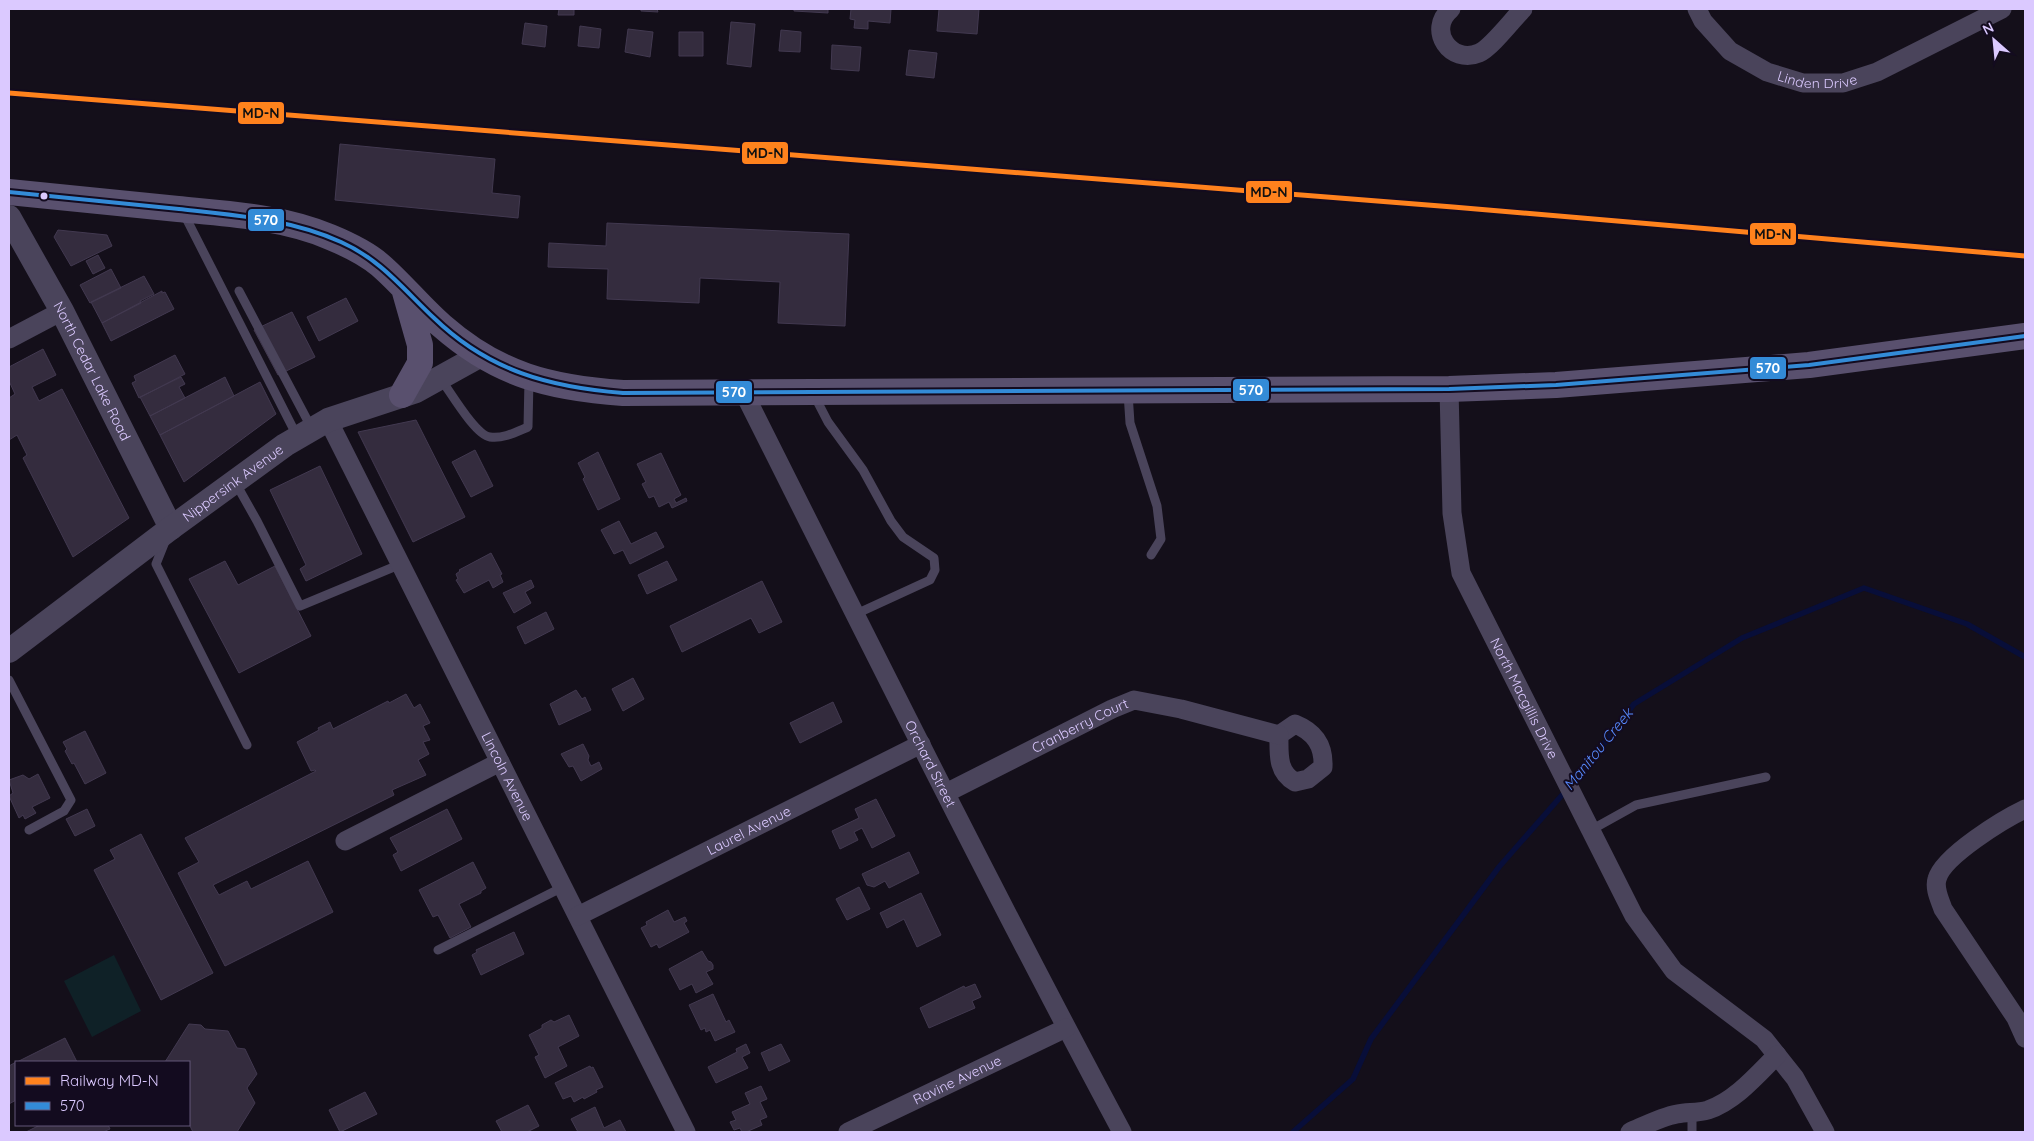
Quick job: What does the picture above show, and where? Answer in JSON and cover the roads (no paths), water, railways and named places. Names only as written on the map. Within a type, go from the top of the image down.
[{"type":"main road","points":[[9,192],[254,216],[307,229],[330,237],[357,250],[379,264],[442,327],[482,355],[519,375],[552,384],[605,392],[1448,389],[1556,385],[1809,365],[2025,336]]},
{"type":"main road","points":[[402,395],[420,363],[420,345],[404,288]]},
{"type":"street","points":[[1451,9],[1442,22],[1442,37],[1451,50],[1464,55],[1471,55],[1484,50],[1523,9]]},
{"type":"street","name":"Linden Drive","points":[[1697,9],[1703,21],[1730,51],[1767,72],[1803,83],[1843,84],[1878,72],[2002,9]]},
{"type":"street","name":"North Cedar Lake Road","points":[[9,217],[62,311],[171,528]]},
{"type":"street","points":[[9,339],[62,311]]},
{"type":"street","name":"Nippersink Avenue","points":[[9,651],[171,528],[313,429],[416,391],[482,355]]},
{"type":"street","name":"North Macgillis Drive","points":[[1448,389],[1452,513],[1461,573],[1577,804],[1634,916],[1674,971],[1764,1039],[1795,1078],[1825,1132]]},
{"type":"street","name":"Orchard Street","points":[[744,392],[1066,1028],[1122,1132]]},
{"type":"street","name":"Lincoln Avenue","points":[[313,429],[401,564],[686,1132]]},
{"type":"street","name":"Cranberry Court","points":[[946,793],[1112,709],[1134,700],[1182,709],[1279,735]]},
{"type":"street","name":"Laurel Avenue","points":[[578,916],[921,744]]},
{"type":"street","points":[[345,842],[500,762]]},
{"type":"street","points":[[2025,809],[1976,838],[1943,867],[1937,879],[1938,895],[1943,909],[1958,933],[2021,1016],[2025,1038]]},
{"type":"street","name":"Ravine Avenue","points":[[848,1132],[1066,1028]]},
{"type":"street","points":[[1630,1132],[1655,1121],[1678,1114],[1710,1110],[1749,1083],[1777,1055]]},
{"type":"lane","points":[[181,209],[313,429]]},
{"type":"lane","points":[[239,291],[313,429]]},
{"type":"lane","points":[[440,377],[478,430],[488,437],[503,436],[528,427],[529,378]]},
{"type":"lane","points":[[1128,391],[1130,423],[1157,506],[1161,538],[1151,555]]},
{"type":"lane","points":[[813,392],[828,422],[864,470],[891,521],[903,537],[934,558],[936,570],[930,580],[856,614]]},
{"type":"lane","points":[[235,482],[300,606],[401,564]]},
{"type":"lane","points":[[171,528],[156,564],[247,746]]},
{"type":"lane","points":[[9,680],[71,800],[64,811],[29,830]]},
{"type":"lane","points":[[1591,830],[1636,805],[1766,777]]},
{"type":"lane","points":[[438,950],[564,887]]},
{"type":"lane","points":[[1692,1113],[1692,1132]]},
{"type":"waterway","name":"Manitou Creek","points":[[1293,1132],[1353,1079],[1371,1039],[1499,867],[1584,770],[1634,704],[1742,638],[1864,588],[1967,624],[2025,657]]},
{"type":"rail line","name":"MD-N","points":[[9,93],[1453,207],[2025,256]]}]
